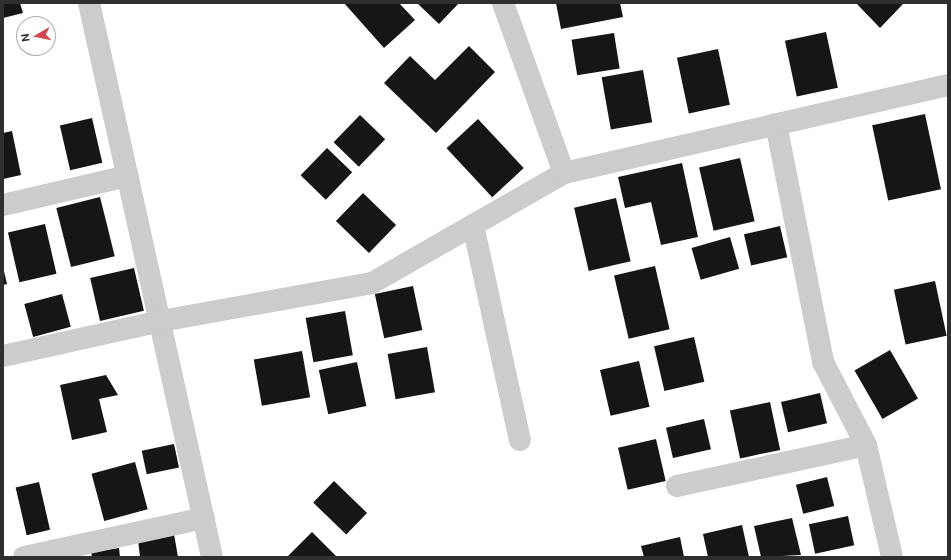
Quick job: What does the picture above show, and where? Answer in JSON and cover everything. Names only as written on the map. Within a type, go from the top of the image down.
[{"type":"street","points":[[89,3],[161,321],[212,557]]},
{"type":"street","points":[[503,3],[564,173]]},
{"type":"street","points":[[3,356],[161,321],[372,283],[564,173],[948,85]]},
{"type":"street","points":[[776,124],[823,362],[866,445],[892,557]]},
{"type":"street","points":[[3,205],[128,176]]},
{"type":"street","points":[[473,225],[520,440]]},
{"type":"street","points":[[677,486],[866,445]]},
{"type":"street","points":[[24,557],[204,518]]},
{"type":"building","points":[[3,3],[20,3],[23,13],[3,18]]},
{"type":"building","points":[[344,3],[399,3],[415,20],[384,48]]},
{"type":"building","points":[[417,3],[459,3],[439,24]]},
{"type":"building","points":[[556,3],[620,3],[623,17],[561,29]]},
{"type":"building","points":[[856,3],[902,3],[903,4],[880,28]]},
{"type":"building","points":[[826,32],[838,88],[797,96],[785,41]]},
{"type":"building","points":[[614,33],[620,69],[577,75],[572,40]]},
{"type":"building","points":[[469,46],[495,72],[436,133],[384,83],[410,56],[435,80]]},
{"type":"building","points":[[718,49],[730,105],[689,113],[677,58]]},
{"type":"building","points":[[643,70],[652,122],[611,129],[602,77]]},
{"type":"building","points":[[925,114],[941,189],[888,201],[872,125]]},
{"type":"building","points":[[360,115],[385,139],[359,167],[334,142]]},
{"type":"building","points":[[92,118],[102,163],[70,170],[60,125]]},
{"type":"building","points":[[478,119],[524,168],[492,197],[447,148]]},
{"type":"building","points":[[12,131],[21,175],[3,179],[3,133]]},
{"type":"building","points":[[327,148],[352,172],[326,200],[301,175]]},
{"type":"building","points":[[740,158],[755,221],[714,231],[699,167]]},
{"type":"building","points":[[682,163],[698,237],[661,245],[651,202],[625,208],[618,177]]},
{"type":"building","points":[[363,193],[396,225],[369,253],[336,221]]},
{"type":"building","points":[[100,197],[115,256],[71,267],[56,208]]},
{"type":"building","points":[[616,198],[631,261],[589,271],[574,208]]},
{"type":"building","points":[[45,224],[56,274],[19,282],[8,233]]},
{"type":"building","points":[[780,226],[787,257],[751,266],[744,234]]},
{"type":"building","points":[[730,237],[739,269],[701,280],[692,248]]},
{"type":"building","points":[[655,266],[670,329],[629,339],[614,275]]},
{"type":"building","points":[[3,267],[7,284],[3,285]]},
{"type":"building","points":[[134,268],[144,311],[100,321],[90,278]]},
{"type":"building","points":[[935,281],[947,336],[906,345],[894,290]]},
{"type":"building","points":[[413,286],[422,330],[384,338],[375,294]]},
{"type":"building","points":[[62,294],[71,327],[33,337],[24,304]]},
{"type":"building","points":[[345,311],[353,355],[313,362],[306,318]]},
{"type":"building","points":[[694,337],[704,382],[664,391],[654,346]]},
{"type":"building","points":[[427,347],[435,392],[396,399],[388,354]]},
{"type":"building","points":[[890,350],[918,398],[882,419],[854,370]]},
{"type":"building","points":[[302,351],[310,397],[262,406],[254,360]]},
{"type":"building","points":[[639,361],[650,407],[611,416],[600,370]]},
{"type":"building","points":[[357,362],[366,406],[328,414],[319,370]]},
{"type":"building","points":[[106,375],[118,395],[99,399],[107,432],[72,440],[60,385]]},
{"type":"building","points":[[820,393],[827,423],[788,432],[781,402]]},
{"type":"building","points":[[770,402],[780,450],[740,458],[730,411]]},
{"type":"building","points":[[704,419],[711,449],[673,458],[666,428]]},
{"type":"building","points":[[656,439],[666,481],[628,490],[618,448]]},
{"type":"building","points":[[174,444],[179,467],[147,474],[142,451]]},
{"type":"building","points":[[135,462],[148,509],[104,521],[92,474]]},
{"type":"building","points":[[827,477],[834,506],[803,514],[796,485]]},
{"type":"building","points":[[334,481],[367,513],[346,535],[313,503]]},
{"type":"building","points":[[39,482],[50,530],[27,535],[16,487]]},
{"type":"building","points":[[848,516],[854,545],[815,554],[809,524]]},
{"type":"building","points":[[792,518],[801,555],[761,557],[754,526]]},
{"type":"building","points":[[742,525],[749,557],[708,557],[703,534]]},
{"type":"building","points":[[312,532],[337,557],[287,557]]},
{"type":"building","points":[[174,534],[178,557],[140,557],[138,540]]},
{"type":"building","points":[[680,537],[684,557],[644,557],[641,546]]},
{"type":"building","points":[[119,548],[120,557],[92,557],[91,552]]}]
